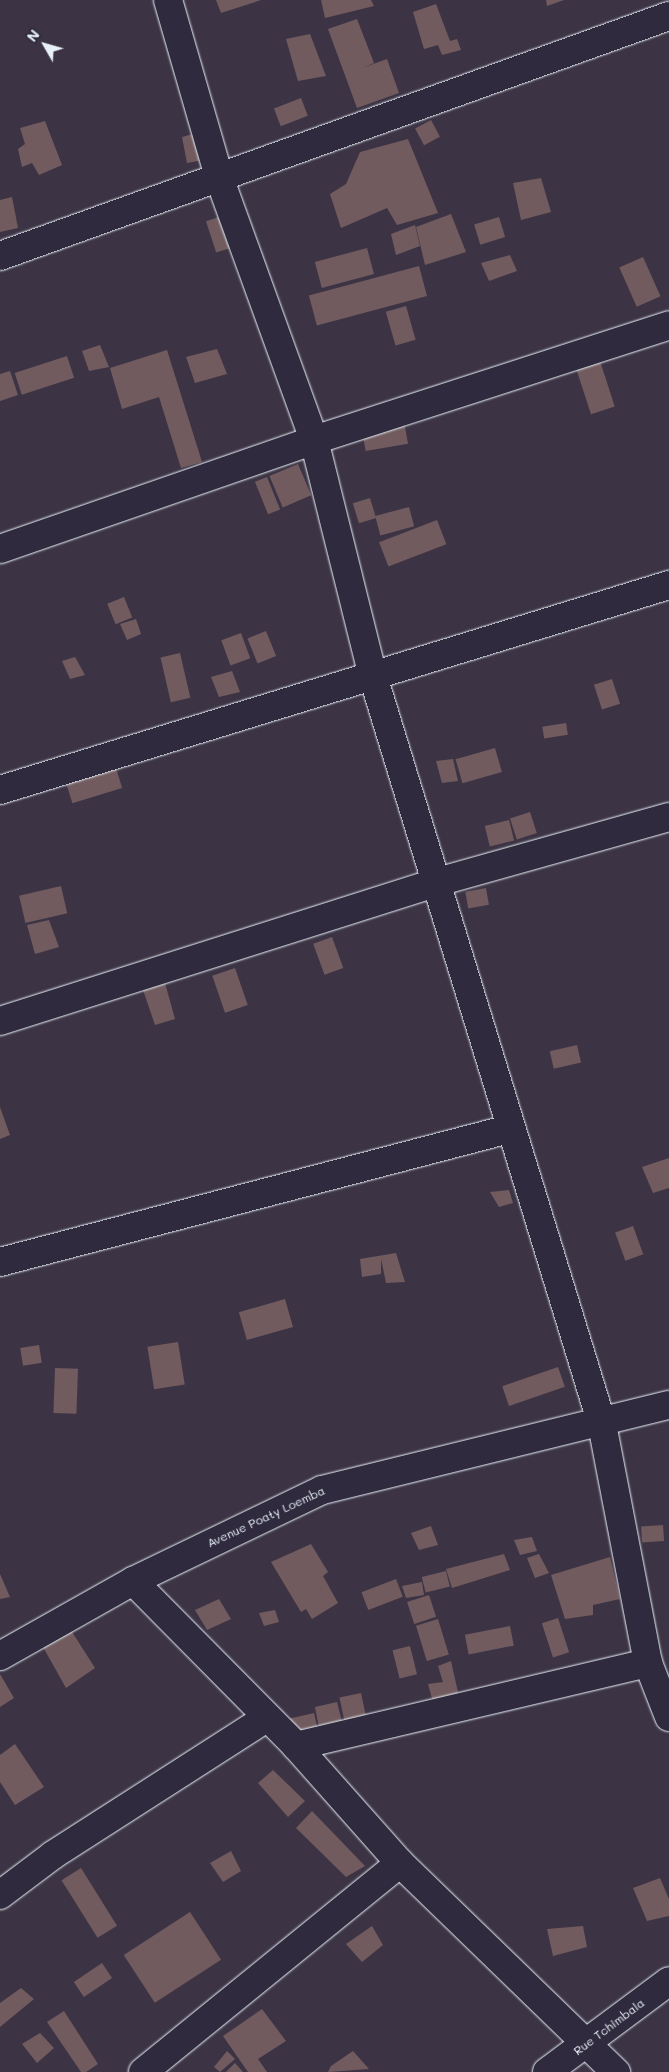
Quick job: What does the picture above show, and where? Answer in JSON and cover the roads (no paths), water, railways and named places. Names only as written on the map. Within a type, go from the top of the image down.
[{"type":"street","points":[[168,0],[220,180],[314,440],[372,673],[434,883],[602,1424],[648,1663],[669,1717]]},
{"type":"street","points":[[0,256],[220,180],[669,16]]},
{"type":"street","points":[[0,549],[314,440],[669,325]]},
{"type":"street","points":[[0,790],[372,673],[669,586]]},
{"type":"street","points":[[0,1021],[434,883],[669,817]]},
{"type":"street","points":[[0,1262],[510,1128]]},
{"type":"street","name":"Avenue Poaty Loemba","points":[[0,1656],[133,1581],[322,1490],[362,1476],[602,1424],[669,1405]]},
{"type":"street","points":[[133,1581],[265,1719],[296,1746],[400,1864],[601,2062]]},
{"type":"street","points":[[296,1746],[648,1663]]},
{"type":"street","points":[[0,1895],[53,1856],[265,1719]]},
{"type":"street","points":[[143,2072],[400,1864]]},
{"type":"street","name":"Rue Tchimbala","points":[[547,2072],[601,2062],[669,1981]]}]
